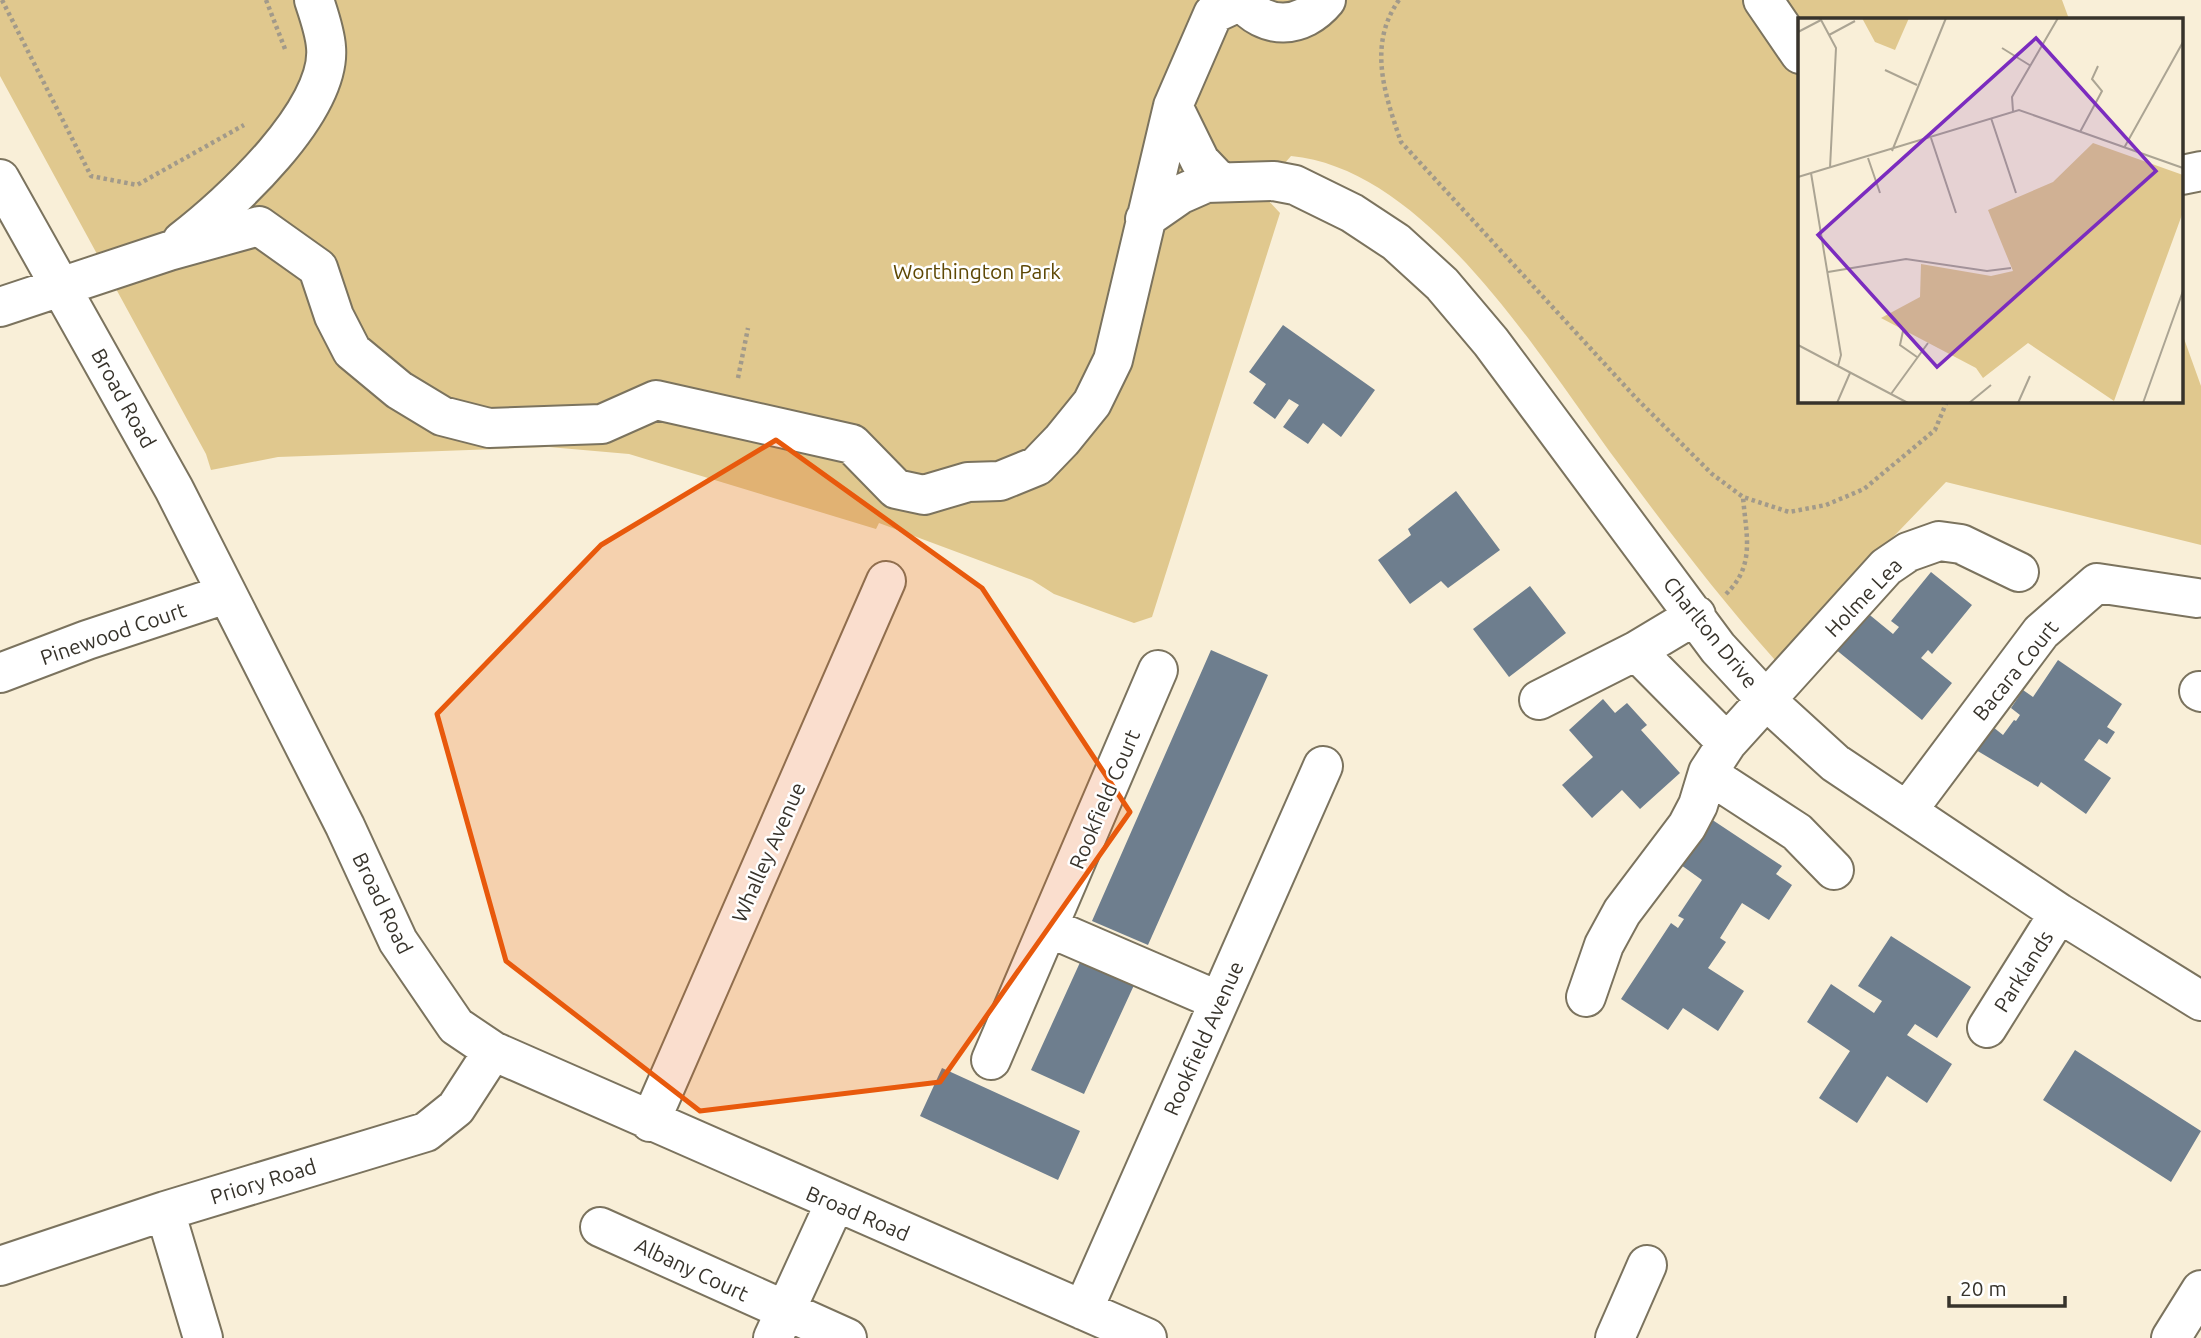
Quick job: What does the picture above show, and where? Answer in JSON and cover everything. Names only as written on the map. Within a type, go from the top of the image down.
[{"type":"street","points":[[169,251],[229,201],[307,113],[320,82],[326,49],[314,0]]},
{"type":"street","points":[[0,307],[169,251],[259,226],[318,268],[334,316],[352,351],[399,390],[442,416],[489,428],[602,424],[656,400],[852,444],[896,489],[923,495],[968,482],[1000,481],[1037,466],[1092,403],[1113,360],[1173,106],[1213,14],[1241,0],[1259,17],[1283,24],[1300,22],[1315,13],[1326,0]]},
{"type":"street","points":[[1763,0],[1798,51]]},
{"type":"street","points":[[1173,106],[1200,161],[1219,181]]},
{"type":"street","name":"Broad Road","points":[[0,179],[174,489],[345,826],[398,941],[456,1026],[493,1051],[650,1122],[1147,1338]]},
{"type":"street","name":"Charlton Drive","points":[[1145,219],[1181,194],[1206,183],[1274,181],[1294,186],[1352,213],[1396,242],[1442,284],[1492,342],[1718,648],[1767,701],[1835,763],[2059,913],[2201,1001]]},
{"type":"street","name":"Holme Lea","points":[[1717,758],[1886,567],[1914,548],[1939,541],[1961,544],[2019,572]]},
{"type":"street","name":"Whalley Avenue","points":[[650,1122],[886,581]]},
{"type":"street","name":"Bacara Court","points":[[1907,811],[2041,632],[2097,583],[2196,598]]},
{"type":"street","name":"Pinewood Court","points":[[0,673],[87,640],[226,594]]},
{"type":"street","points":[[1539,700],[1636,651],[1696,615]]},
{"type":"street","points":[[1636,651],[1717,758],[1797,832],[1833,870]]},
{"type":"street","name":"Rookfield Court","points":[[991,1060],[1050,928],[1158,670]]},
{"type":"street","points":[[1586,997],[1604,945],[1642,882],[1686,827],[1717,758]]},
{"type":"street","name":"Rookfield Avenue","points":[[1083,1310],[1323,765]]},
{"type":"street","name":"Parklands","points":[[1987,1028],[2059,913]]},
{"type":"street","points":[[1050,928],[1220,1001]]},
{"type":"street","name":"Priory Road","points":[[0,1266],[165,1211],[426,1132],[456,1108],[493,1051]]},
{"type":"street","points":[[778,1325],[835,1203]]},
{"type":"street","points":[[165,1211],[203,1338]]},
{"type":"street","name":"Albany Court","points":[[600,1227],[778,1325],[847,1338]]},
{"type":"street","points":[[1615,1338],[1647,1265]]},
{"type":"street","points":[[2171,1338],[2201,1290]]},
{"type":"path","points":[[2,0],[91,176],[137,185],[255,120]]},
{"type":"path","points":[[266,0],[288,58]]},
{"type":"path","points":[[1399,0],[1384,33],[1380,63],[1383,89],[1401,142],[1636,398],[1712,474],[1743,497],[1789,512],[1826,505],[1864,489],[1936,430],[1947,402]]},
{"type":"path","points":[[730,416],[748,328]]},
{"type":"path","points":[[1729,591],[1748,562],[1743,497]]},
{"type":"highlighted area","points":[[776,440],[982,588],[1130,812],[940,1082],[700,1111],[506,961],[437,714],[601,545]]},
{"type":"green space","name":"Worthington Park","points":[[0,0],[2062,0],[2069,18],[1798,18],[1798,402],[2184,402],[2184,339],[2201,386],[2201,545],[1946,482],[1775,660],[1674,537],[1553,372],[1477,275],[1434,231],[1389,195],[1341,169],[1291,156],[1278,171],[1266,198],[1280,213],[1152,617],[1134,623],[1054,594],[1032,580],[879,523],[876,529],[629,454],[549,447],[278,457],[211,470],[206,454],[0,76]]},
{"type":"building","points":[[1283,325],[1375,390],[1341,437],[1323,423],[1308,444],[1283,427],[1299,405],[1289,399],[1275,419],[1253,403],[1266,384],[1249,372]]},
{"type":"building","points":[[1456,491],[1500,550],[1448,588],[1441,581],[1410,604],[1378,560],[1411,535],[1408,529]]},
{"type":"building","points":[[1931,572],[1972,605],[1932,654],[1928,650],[1921,658],[1952,683],[1922,720],[1829,644],[1860,607],[1893,634],[1899,627],[1891,621]]},
{"type":"building","points":[[1530,586],[1566,633],[1509,677],[1473,629]]},
{"type":"building","points":[[1211,650],[1268,675],[1148,945],[1092,921]]},
{"type":"building","points":[[2058,660],[2122,704],[2107,727],[2115,732],[2107,744],[2099,739],[2084,760],[2111,778],[2086,814],[2041,782],[2038,787],[1976,750],[1993,727],[2003,735],[2014,720],[2016,721],[2020,715],[2011,708],[2023,690],[2033,697]]},
{"type":"building","points":[[1603,699],[1615,713],[1627,703],[1647,725],[1641,730],[1680,773],[1640,809],[1622,790],[1592,818],[1562,785],[1593,757],[1569,730]]},
{"type":"building","points":[[1711,819],[1782,866],[1776,874],[1792,885],[1769,920],[1742,903],[1720,938],[1726,942],[1708,968],[1744,991],[1718,1031],[1683,1008],[1668,1030],[1621,999],[1671,923],[1678,928],[1684,919],[1678,916],[1702,880],[1681,865]]},
{"type":"building","points":[[1891,936],[1971,987],[1937,1038],[1915,1024],[1907,1035],[1952,1064],[1927,1103],[1887,1076],[1857,1123],[1819,1098],[1850,1051],[1807,1022],[1831,984],[1874,1013],[1882,1001],[1858,986]]},
{"type":"building","points":[[1082,958],[1135,983],[1084,1094],[1031,1070]]},
{"type":"building","points":[[2075,1050],[2201,1131],[2171,1182],[2043,1100]]},
{"type":"building","points":[[942,1068],[1080,1131],[1058,1180],[920,1116]]}]
